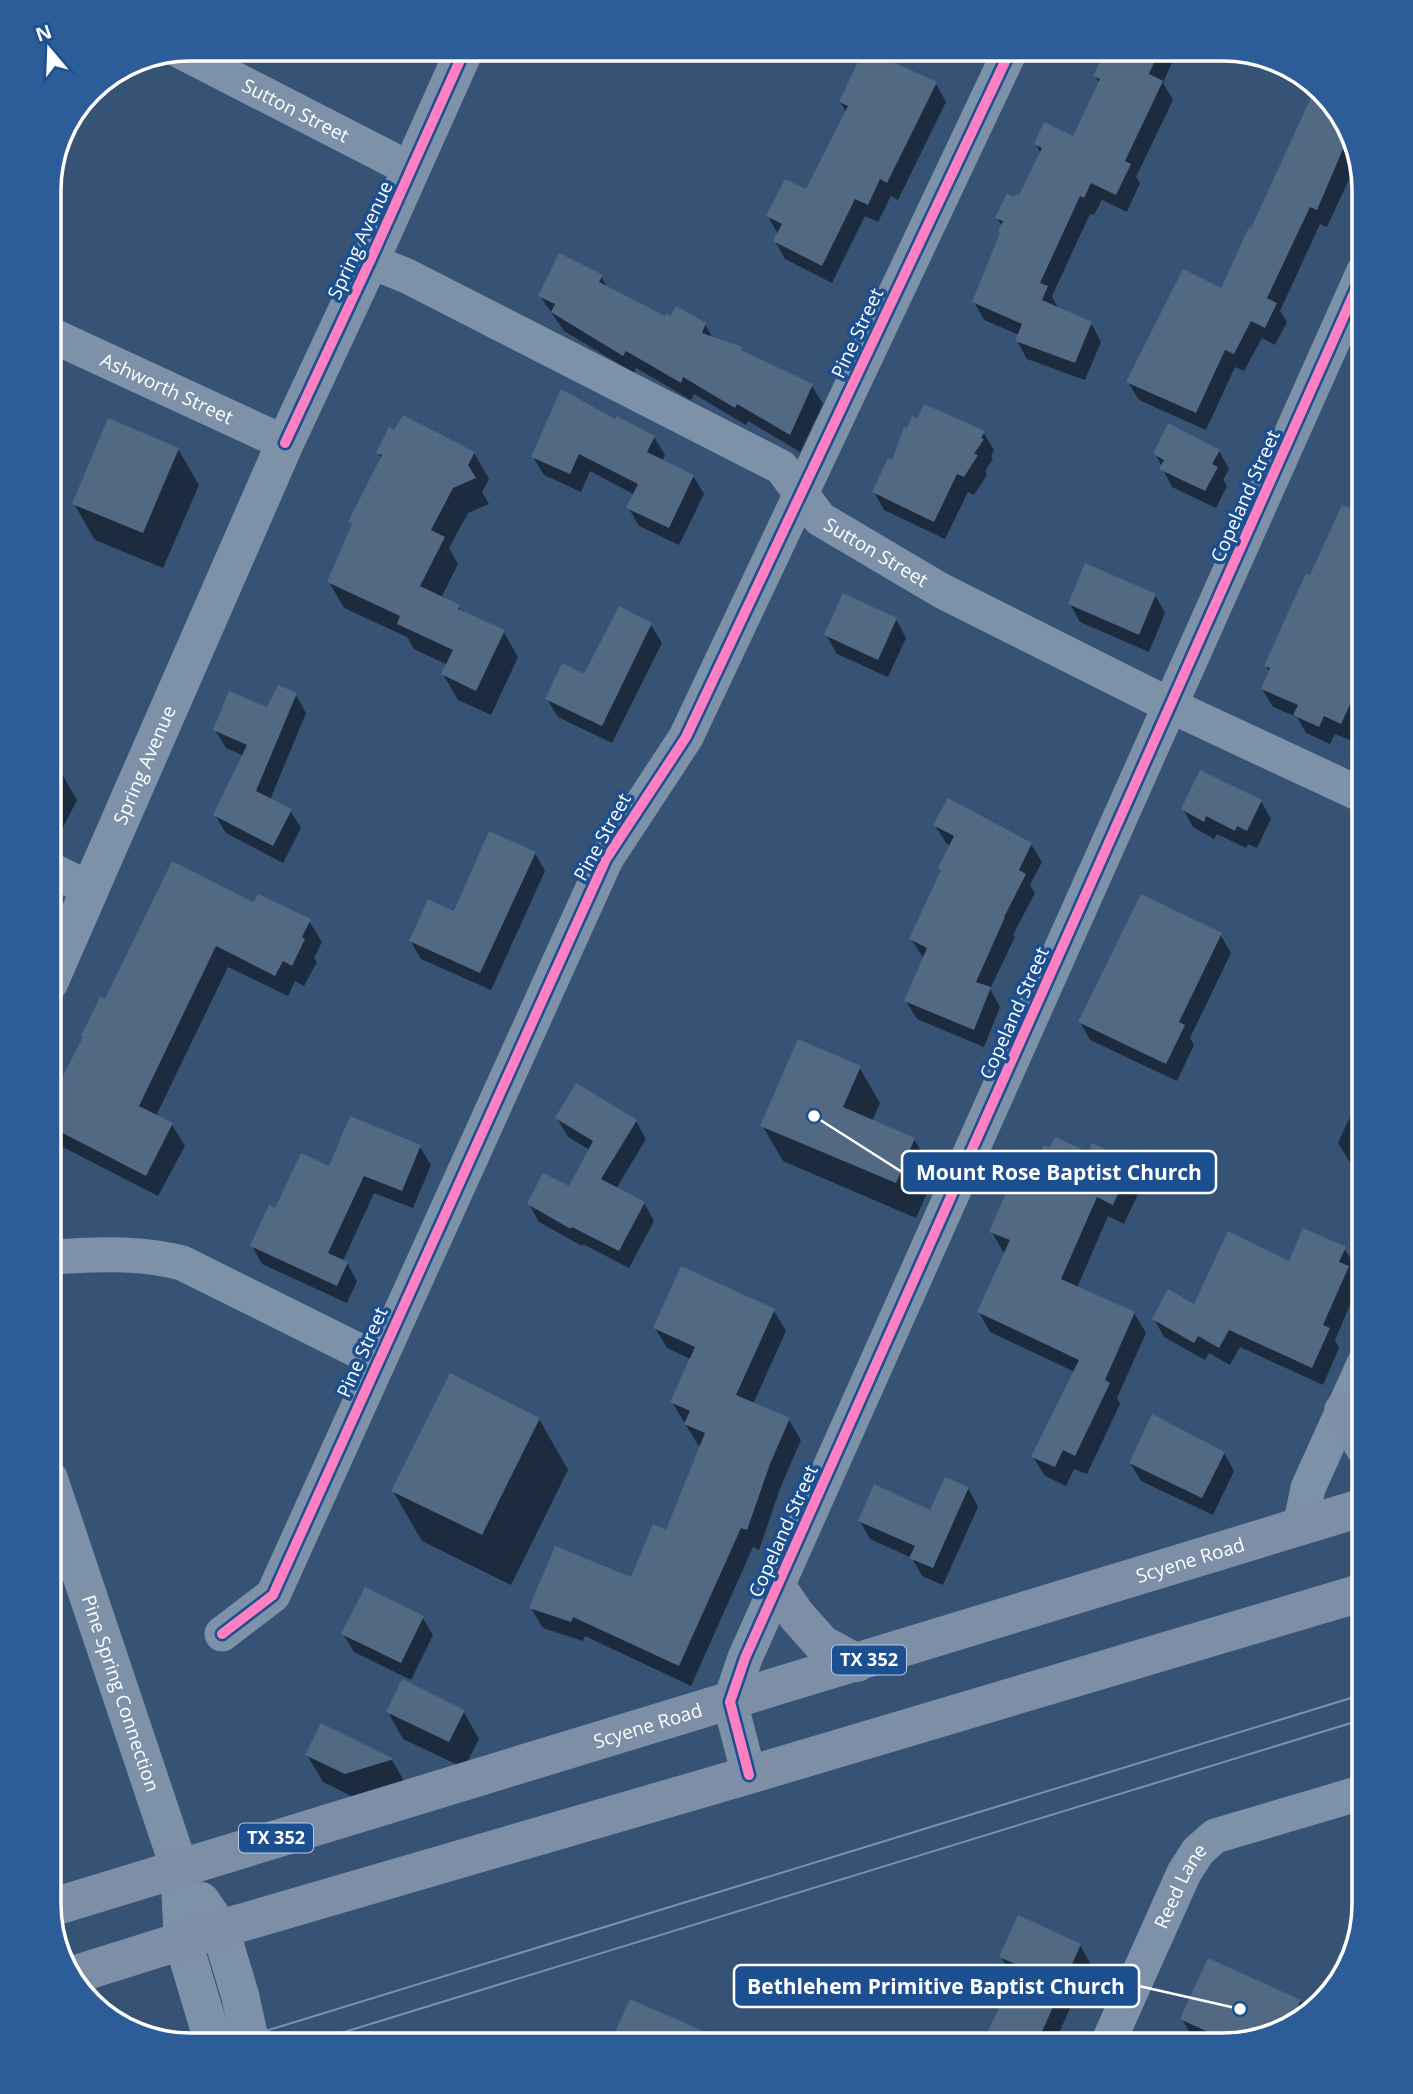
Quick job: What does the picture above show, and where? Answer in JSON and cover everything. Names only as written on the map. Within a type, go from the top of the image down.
[{"type":"main road","points":[[1343,1411],[1352,1426]]},
{"type":"main road","name":"Scyene Road","points":[[61,1904],[1352,1511]]},
{"type":"main road","points":[[777,1587],[797,1616],[822,1644],[857,1663]]},
{"type":"main road","points":[[82,1972],[220,1929],[1352,1596]]},
{"type":"street","name":"Sutton Street","points":[[200,61],[412,170]]},
{"type":"street","name":"Spring Avenue","points":[[62,954],[285,443],[460,61]]},
{"type":"street","name":"Pine Street","points":[[222,1634],[273,1595],[377,1360],[606,859],[686,737],[1005,62]]},
{"type":"street","name":"Sutton Street","points":[[370,261],[407,276],[781,467],[820,519],[942,591],[1171,706],[1352,790]]},
{"type":"street","name":"Copeland Street","points":[[730,1702],[745,1658],[1352,298]]},
{"type":"street","name":"Ashworth Street","points":[[62,340],[285,443]]},
{"type":"street","points":[[62,875],[90,889]]},
{"type":"street","points":[[61,1256],[126,1253],[154,1255],[182,1263],[377,1360]]},
{"type":"street","points":[[1300,1527],[1308,1488],[1352,1391]]},
{"type":"street","name":"Pine Spring Connection","points":[[61,1515],[179,1867],[220,1929]]},
{"type":"street","points":[[730,1702],[749,1775]]},
{"type":"street","name":"Reed Lane","points":[[1112,2033],[1184,1873],[1198,1851],[1215,1836],[1352,1796]]},
{"type":"street","name":"Pine Spring Connection","points":[[179,1867],[183,1941]]},
{"type":"street","points":[[220,1929],[248,2032]]},
{"type":"street","points":[[183,1941],[210,2032]]},
{"type":"building","points":[[858,62],[892,62],[937,82],[887,183],[880,179],[868,205],[855,199],[822,266],[773,241],[782,224],[766,216],[785,179],[806,189],[848,106],[839,102]]},
{"type":"building","points":[[1100,62],[1154,62],[1149,74],[1163,81],[1125,161],[1131,164],[1116,195],[1091,183],[1084,198],[1080,196],[1040,283],[1048,286],[1042,300],[1092,322],[1075,363],[1015,341],[1022,324],[972,302],[1000,233],[998,232],[1003,221],[995,218],[1007,193],[1014,197],[1019,195],[1042,148],[1034,144],[1044,122],[1073,136],[1100,79],[1093,76]]},
{"type":"building","points":[[1311,97],[1325,112],[1344,147],[1317,210],[1310,207],[1267,298],[1277,303],[1265,328],[1251,321],[1234,354],[1225,350],[1196,413],[1126,382],[1183,269],[1221,288],[1249,227],[1251,228]]},
{"type":"building","points":[[559,253],[603,275],[599,282],[665,316],[666,313],[671,316],[676,306],[706,323],[702,333],[742,347],[741,350],[813,384],[790,435],[737,404],[735,408],[683,377],[681,383],[626,351],[623,356],[551,312],[555,304],[538,296]]},
{"type":"building","points":[[561,389],[615,419],[617,416],[655,436],[647,452],[694,475],[669,528],[626,508],[638,484],[579,454],[570,474],[531,457]]},
{"type":"building","points":[[924,404],[985,431],[981,438],[984,439],[974,454],[978,455],[964,477],[957,474],[934,522],[872,492],[888,458],[892,460],[904,427],[907,428],[912,416],[917,419]]},
{"type":"building","points":[[403,415],[475,452],[468,465],[476,478],[453,488],[431,530],[445,537],[420,586],[460,605],[458,609],[505,630],[476,691],[441,674],[453,650],[397,624],[400,616],[327,582],[352,524],[348,522],[382,455],[376,453],[389,427],[394,430]]},
{"type":"building","points":[[108,418],[179,448],[143,533],[72,504]]},
{"type":"building","points":[[1168,423],[1220,450],[1212,464],[1218,467],[1205,491],[1159,469],[1164,460],[1153,454]]},
{"type":"building","points":[[1342,505],[1352,510],[1352,700],[1341,724],[1324,716],[1319,727],[1293,715],[1298,705],[1261,689],[1270,668],[1264,666],[1306,573],[1310,575]]},
{"type":"building","points":[[1085,563],[1156,594],[1139,635],[1068,604]]},
{"type":"building","points":[[843,593],[897,618],[878,660],[824,635]]},
{"type":"building","points":[[619,606],[652,623],[602,726],[545,699],[562,663],[584,674]]},
{"type":"building","points":[[278,685],[297,693],[256,791],[292,809],[273,846],[213,815],[247,745],[213,730],[229,691],[267,707]]},
{"type":"building","points":[[1200,770],[1262,800],[1247,831],[1237,826],[1235,831],[1206,816],[1204,822],[1181,809]]},
{"type":"building","points":[[948,798],[1032,843],[1019,870],[1026,874],[976,982],[991,987],[974,1030],[904,1001],[927,948],[909,939],[954,836],[933,825]]},
{"type":"building","points":[[489,831],[536,852],[480,973],[409,941],[428,899],[454,911]]},
{"type":"building","points":[[172,861],[253,902],[258,894],[311,919],[292,966],[283,961],[275,976],[216,946],[139,1106],[173,1123],[146,1176],[61,1132],[61,1079],[100,997],[105,999]]},
{"type":"building","points":[[1141,894],[1222,933],[1179,1022],[1185,1025],[1166,1064],[1078,1022]]},
{"type":"building","points":[[798,1039],[861,1066],[843,1107],[915,1138],[896,1183],[760,1126]]},
{"type":"building","points":[[576,1083],[637,1120],[601,1179],[645,1202],[619,1251],[572,1227],[571,1229],[527,1204],[543,1173],[569,1186],[593,1141],[555,1118]]},
{"type":"building","points":[[350,1116],[421,1145],[402,1191],[364,1176],[328,1253],[348,1262],[337,1286],[250,1246],[269,1205],[275,1208],[301,1153],[329,1166]]},
{"type":"building","points":[[1055,1137],[1088,1152],[1092,1143],[1132,1162],[1113,1205],[1097,1197],[1061,1279],[1135,1312],[1105,1380],[1110,1383],[1075,1456],[1063,1450],[1055,1467],[1031,1457],[1079,1360],[977,1312],[1010,1240],[989,1232],[1010,1184],[1023,1190],[1044,1145],[1049,1148]]},
{"type":"building","points":[[1303,1228],[1346,1247],[1339,1262],[1349,1266],[1323,1325],[1330,1328],[1312,1368],[1229,1330],[1219,1348],[1198,1336],[1194,1343],[1152,1319],[1168,1289],[1194,1304],[1228,1231],[1289,1261]]},
{"type":"building","points":[[681,1266],[775,1309],[736,1395],[790,1418],[770,1464],[747,1530],[741,1528],[679,1666],[573,1617],[571,1622],[529,1608],[555,1546],[631,1577],[653,1524],[666,1530],[705,1433],[684,1424],[690,1411],[670,1402],[695,1347],[653,1328]]},
{"type":"building","points":[[450,1373],[540,1418],[482,1535],[391,1491]]},
{"type":"building","points":[[1152,1414],[1225,1452],[1202,1498],[1129,1463]]},
{"type":"building","points":[[945,1477],[969,1487],[933,1568],[909,1558],[915,1546],[858,1521],[874,1484],[930,1510]]},
{"type":"building","points":[[365,1587],[424,1616],[401,1663],[341,1634]]},
{"type":"building","points":[[402,1679],[465,1710],[449,1742],[386,1712]]},
{"type":"building","points":[[321,1723],[394,1759],[345,1774],[305,1755]]},
{"type":"building","points":[[1018,1915],[1081,1944],[1041,2033],[987,2033],[1020,1966],[999,1957]]},
{"type":"building","points":[[1208,1958],[1301,2000],[1297,2009],[1272,2023],[1240,2032],[1210,2033],[1180,2019]]},
{"type":"building","points":[[630,1999],[706,2033],[615,2032]]},
{"type":"tram line","points":[[262,2032],[1352,1698]]},
{"type":"tram line","points":[[344,2032],[1352,1723]]},
{"type":"cycle path","points":[[285,443],[460,61]]},
{"type":"cycle path","points":[[222,1634],[273,1595],[606,859],[686,737],[1005,62]]},
{"type":"cycle path","points":[[749,1775],[730,1702],[745,1658],[1352,298]]},
{"type":"place","name":"Mount Rose Baptist Church","points":[[814,1116]]},
{"type":"place","name":"Bethlehem Primitive Baptist Church","points":[[1240,2009]]}]
